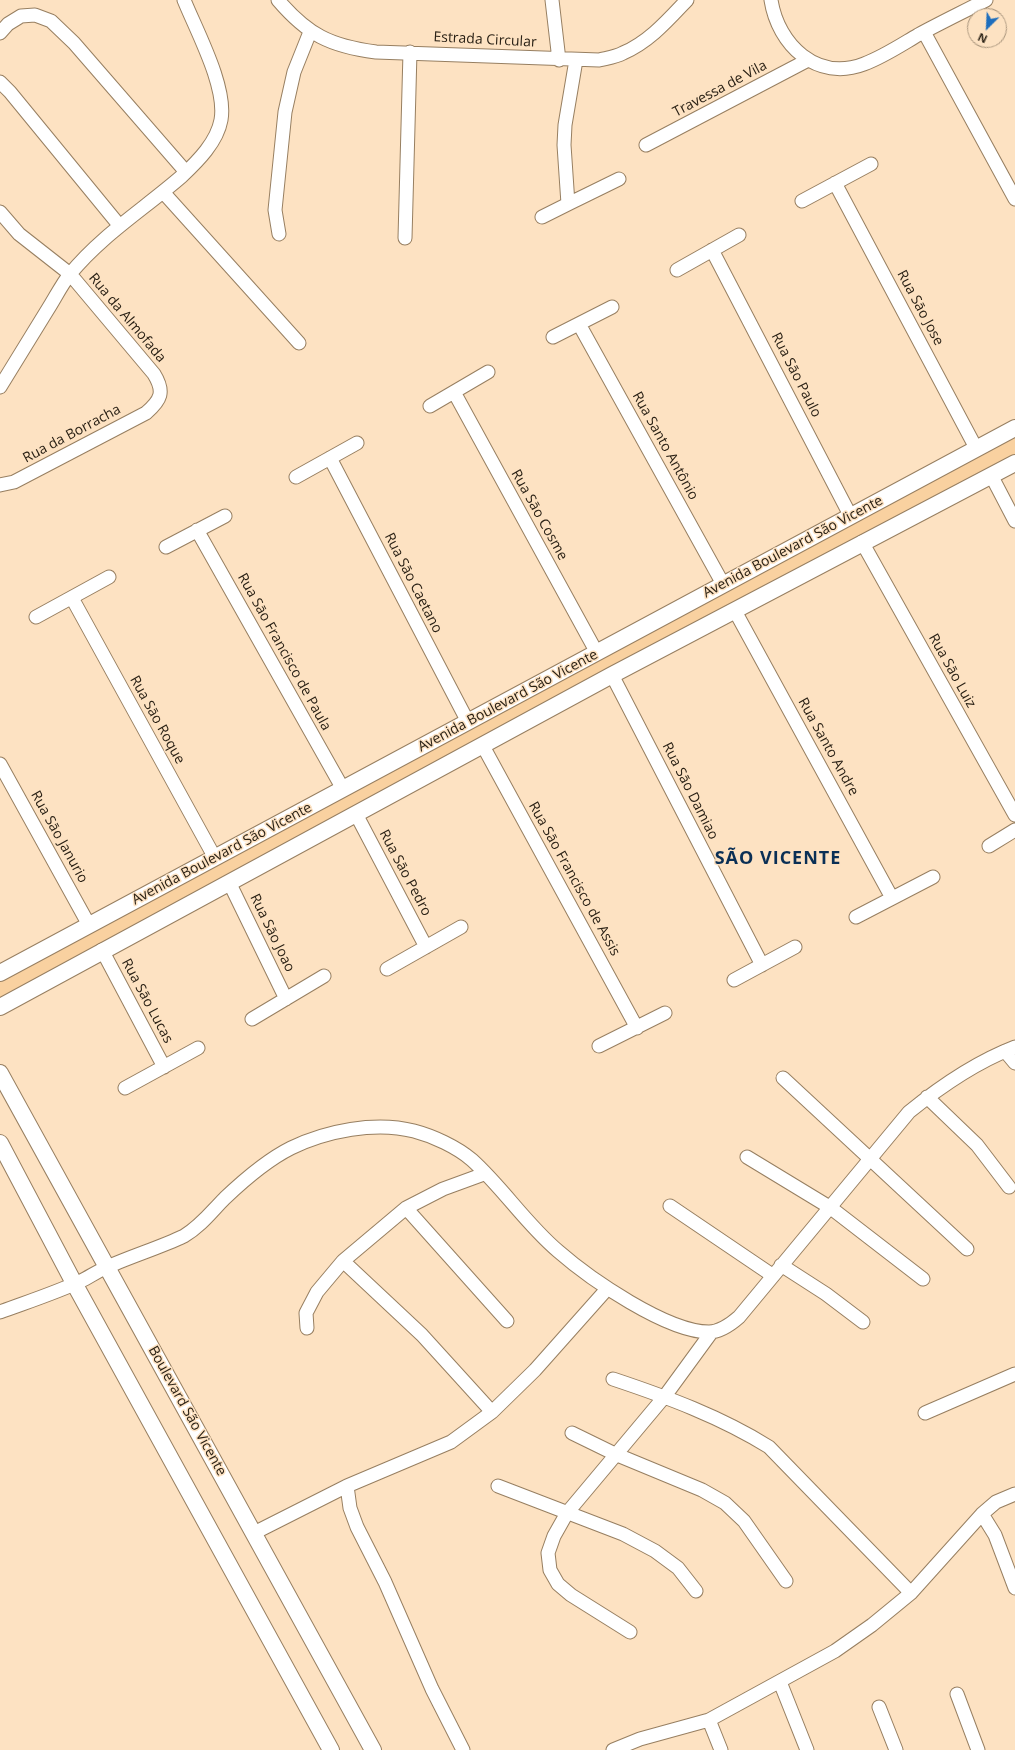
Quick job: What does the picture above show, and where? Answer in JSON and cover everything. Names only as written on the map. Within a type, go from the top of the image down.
[{"type":"street","points":[[0,387],[70,274],[91,251],[119,225],[163,192],[186,172],[207,150],[216,136],[221,121],[223,106],[220,88],[184,0]]},
{"type":"street","name":"Estrada Circular","points":[[278,0],[310,32],[333,43],[356,49],[376,52],[410,52],[559,60],[599,60],[623,54],[647,38],[687,0]]},
{"type":"street","points":[[552,0],[559,60]]},
{"type":"street","points":[[771,0],[775,19],[781,32],[798,53],[808,60],[822,66],[836,68],[863,65],[986,0]]},
{"type":"street","points":[[0,33],[8,24],[21,16],[35,15],[50,21],[74,42],[186,172]]},
{"type":"street","points":[[279,234],[275,210],[285,112],[294,72],[310,32]]},
{"type":"street","points":[[924,32],[1015,199]]},
{"type":"street","points":[[405,238],[410,52]]},
{"type":"street","points":[[568,204],[564,125],[576,60]]},
{"type":"street","name":"Travessa de Vila","points":[[646,145],[808,60]]},
{"type":"street","points":[[0,82],[10,92],[119,225]]},
{"type":"street","points":[[802,201],[871,164]]},
{"type":"street","points":[[542,217],[619,179]]},
{"type":"street","name":"Rua Sāo Jose","points":[[835,183],[976,448]]},
{"type":"street","points":[[163,192],[299,343]]},
{"type":"street","name":"Rua da Almofada","points":[[0,212],[19,234],[70,274],[154,374],[160,384],[160,396],[155,405]]},
{"type":"street","points":[[677,270],[739,235]]},
{"type":"street","name":"Rua Sāo Paulo","points":[[712,250],[850,515]]},
{"type":"street","points":[[553,337],[612,307]]},
{"type":"street","name":"Rua Santo Antônio","points":[[579,324],[723,584]]},
{"type":"street","points":[[430,406],[488,372]]},
{"type":"street","name":"Rua Sāo Cosme","points":[[454,392],[597,653]]},
{"type":"street","name":"Rua da Borracha","points":[[0,485],[14,482],[146,413],[155,405]]},
{"type":"street","name":"Avenida Boulevard São Vicente","points":[[0,973],[597,653],[850,515],[1015,428]]},
{"type":"street","points":[[296,477],[357,444]]},
{"type":"street","name":"Rua Sāo Caetano","points":[[330,458],[468,722]]},
{"type":"street","name":"Avenida Boulevard São Vicente","points":[[0,1007],[102,950],[483,746],[612,675],[735,611],[862,542],[1015,463]]},
{"type":"street","points":[[991,475],[1015,521]]},
{"type":"street","points":[[166,547],[225,516]]},
{"type":"street","name":"Rua Sāo Francisco de Paula","points":[[197,530],[344,789]]},
{"type":"street","name":"Rua Sāo Luiz","points":[[862,542],[1015,815]]},
{"type":"street","points":[[36,617],[110,577]]},
{"type":"street","name":"Rua Sāo Roque","points":[[72,598],[215,858]]},
{"type":"street","name":"Rua Santo Andre","points":[[735,611],[892,898]]},
{"type":"street","name":"Rua Sāo Damiao","points":[[612,675],[762,965]]},
{"type":"street","name":"Rua Sāo Francisco de Assis","points":[[483,746],[637,1028]]},
{"type":"street","name":"Rua Sāo Janurio","points":[[0,764],[89,925]]},
{"type":"street","name":"Rua Sāo Pedro","points":[[356,814],[426,947]]},
{"type":"street","points":[[989,846],[1015,830]]},
{"type":"street","points":[[856,917],[933,878]]},
{"type":"street","name":"Rua Sāo Joao","points":[[229,882],[286,998]]},
{"type":"street","points":[[387,969],[462,927]]},
{"type":"street","points":[[734,980],[795,947]]},
{"type":"street","name":"Rua Sāo Lucas","points":[[102,950],[164,1067]]},
{"type":"street","points":[[252,1019],[324,976]]},
{"type":"street","points":[[599,1046],[665,1013]]},
{"type":"street","points":[[125,1088],[198,1048]]},
{"type":"street","points":[[0,1312],[74,1283],[108,1266],[185,1235],[200,1225],[224,1199],[261,1167],[291,1148],[329,1135],[354,1130],[379,1128],[413,1131],[442,1142],[471,1159],[557,1251],[607,1289],[648,1312],[684,1328],[711,1332],[723,1328],[739,1316],[772,1275],[831,1208],[909,1112],[927,1097],[969,1069],[1010,1049],[1015,1063]]},
{"type":"street","name":"Boulevard São Vicente","points":[[0,1073],[108,1266],[373,1750]]},
{"type":"street","points":[[783,1078],[966,1249]]},
{"type":"street","points":[[927,1097],[977,1145],[1009,1187]]},
{"type":"street","points":[[0,1143],[74,1283],[331,1750]]},
{"type":"street","points":[[747,1157],[831,1208],[923,1278]]},
{"type":"street","points":[[307,1328],[306,1313],[318,1292],[343,1261],[406,1208],[443,1189],[484,1174]]},
{"type":"street","points":[[670,1206],[772,1275]]},
{"type":"street","points":[[406,1208],[507,1321]]},
{"type":"street","points":[[343,1261],[422,1335],[492,1412]]},
{"type":"street","points":[[781,1265],[826,1294],[863,1322]]},
{"type":"street","points":[[254,1533],[347,1486],[451,1442],[492,1412],[535,1370],[607,1289]]},
{"type":"street","points":[[630,1632],[571,1595],[558,1584],[550,1570],[548,1553],[554,1536],[567,1513],[665,1396],[711,1332]]},
{"type":"street","points":[[925,1413],[1015,1374]]},
{"type":"street","points":[[613,1379],[665,1396],[746,1433],[769,1447],[911,1593]]},
{"type":"street","points":[[572,1433],[615,1454],[702,1490],[725,1503],[744,1521],[786,1581]]},
{"type":"street","points":[[347,1486],[350,1508],[357,1528],[385,1582],[432,1689],[463,1750]]},
{"type":"street","points":[[498,1486],[622,1534],[655,1551],[678,1568],[696,1591]]},
{"type":"street","points":[[613,1750],[642,1745],[709,1720],[835,1651],[872,1625],[911,1593],[982,1514],[996,1502],[1015,1494]]},
{"type":"street","points":[[982,1514],[995,1535],[1015,1588]]},
{"type":"street","points":[[780,1682],[807,1750]]},
{"type":"street","points":[[957,1694],[978,1750]]},
{"type":"street","points":[[880,1707],[896,1750]]},
{"type":"street","points":[[709,1720],[721,1750]]},
{"type":"shaded area","points":[[1015,430],[1015,460],[0,1002],[0,980]]},
{"type":"district","name":"SÃO VICENTE","points":[[778,859]]}]
